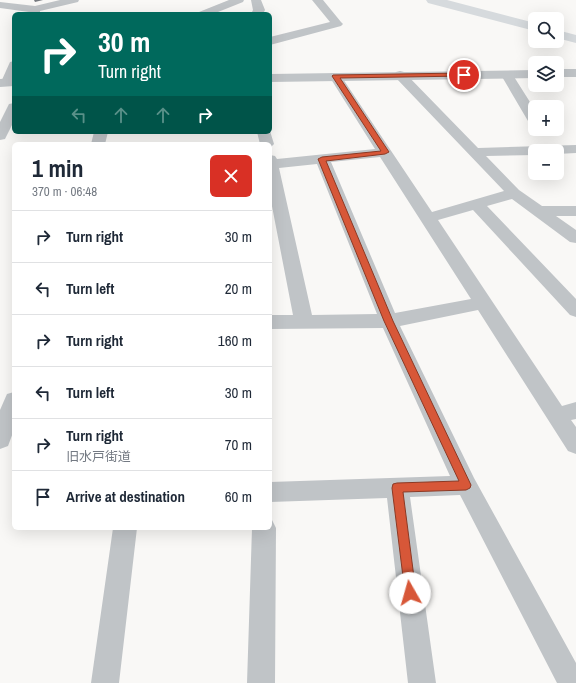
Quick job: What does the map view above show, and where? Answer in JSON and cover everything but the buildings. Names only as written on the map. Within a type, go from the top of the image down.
[{"type":"main road","points":[[432,0],[528,26]]},
{"type":"main road","points":[[564,36],[576,39]]},
{"type":"street","points":[[0,5],[35,12],[74,0]]},
{"type":"street","points":[[208,12],[239,0]]},
{"type":"street","points":[[256,0],[258,12]]},
{"type":"street","points":[[272,40],[337,24],[317,0]]},
{"type":"street","points":[[7,82],[12,70]]},
{"type":"street","points":[[564,74],[576,73]]},
{"type":"street","points":[[272,78],[528,74]]},
{"type":"street","points":[[507,75],[528,110]]},
{"type":"street","points":[[335,76],[482,303],[567,413],[576,444]]},
{"type":"street","points":[[400,76],[514,193],[576,238]]},
{"type":"street","points":[[0,136],[12,110]]},
{"type":"street","points":[[564,150],[576,149]]},
{"type":"street","points":[[474,152],[528,151]]},
{"type":"street","points":[[272,161],[322,159],[385,152]]},
{"type":"street","points":[[322,159],[389,321],[466,485],[572,683]]},
{"type":"street","points":[[272,170],[304,322]]},
{"type":"street","points":[[428,218],[514,193]]},
{"type":"street","points":[[476,204],[576,310]]},
{"type":"street","points":[[539,211],[576,211]]},
{"type":"street","points":[[272,322],[389,321],[482,303]]},
{"type":"street","points":[[1,436],[12,406]]},
{"type":"street","points":[[272,492],[466,485]]},
{"type":"street","points":[[397,488],[422,683]]},
{"type":"street","points":[[105,683],[125,530]]},
{"type":"street","points":[[261,683],[264,530]]},
{"type":"route","points":[[410,593],[397,488],[466,485],[389,321],[322,159],[385,152],[335,76],[464,75]]}]
